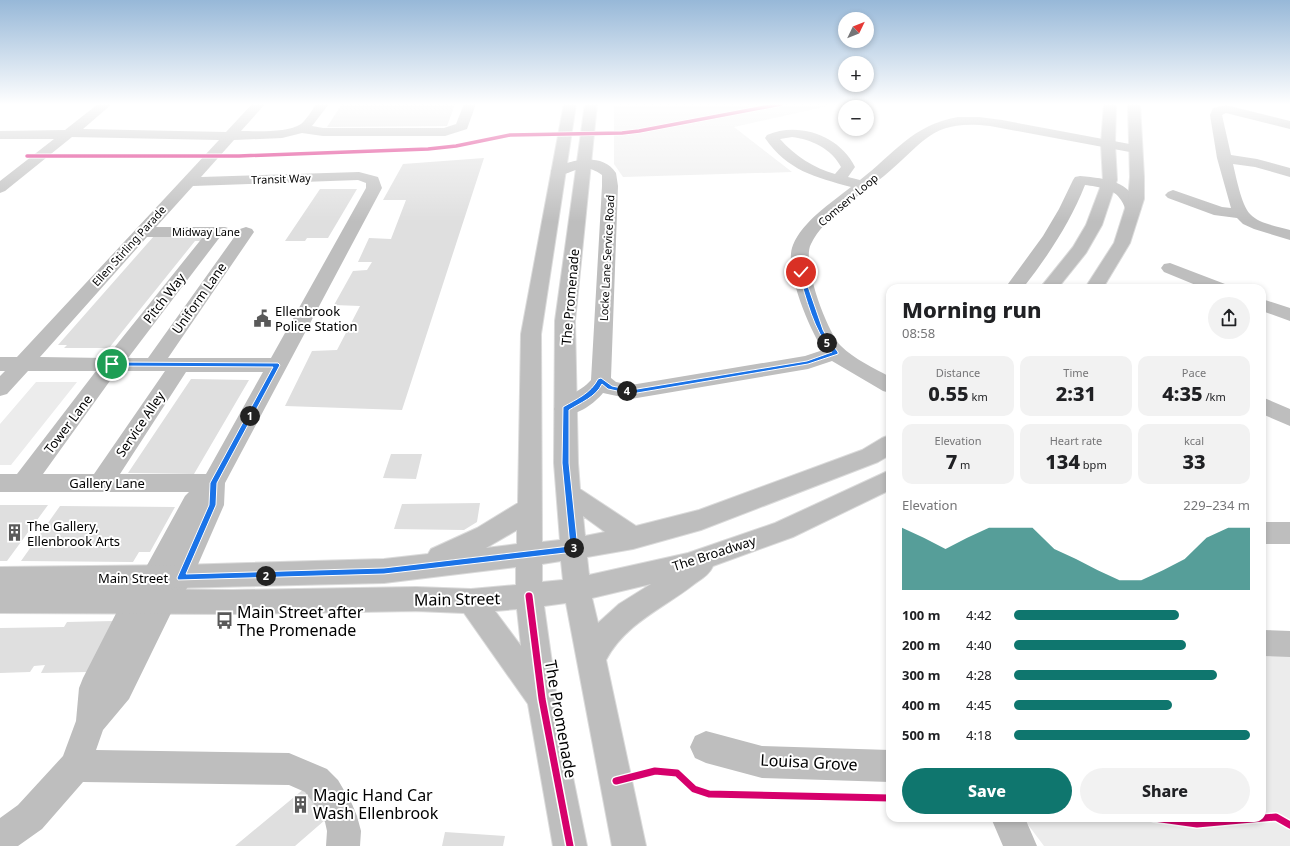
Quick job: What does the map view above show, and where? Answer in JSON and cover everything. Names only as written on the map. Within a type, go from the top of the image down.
[{"type":"street","points":[[0,177],[48,143]]},
{"type":"street","points":[[0,188],[51,143]]},
{"type":"street","name":"Ellen Stirling Parade","points":[[0,389],[222,143]]},
{"type":"street","name":"The Promenade","points":[[563,143],[531,334],[529,596],[542,699],[570,846]]},
{"type":"street","name":"The Promenade","points":[[586,143],[565,322],[566,463],[577,590],[629,846]]},
{"type":"street","points":[[775,143],[806,168],[863,186]]},
{"type":"street","points":[[825,143],[838,152],[846,160],[848,167],[839,179]]},
{"type":"street","name":"Comserv Loop","points":[[886,383],[836,352],[825,340],[820,330],[801,272],[798,254],[806,238],[813,229],[884,169],[911,143]]},
{"type":"street","points":[[1096,284],[1122,243],[1136,199],[1137,177],[1135,143]]},
{"type":"street","points":[[1221,143],[1237,205],[1242,214],[1254,222],[1290,235]]},
{"type":"street","points":[[1053,284],[1080,249],[1094,225],[1109,179],[1108,144]]},
{"type":"street","name":"Comserv Loop","points":[[1108,144],[1135,149]]},
{"type":"street","points":[[1224,158],[1257,163],[1290,173]]},
{"type":"street","name":"Locke Lane Service Road","points":[[558,171],[566,167],[583,163],[592,163],[602,166],[609,173],[610,186],[595,388]]},
{"type":"street","name":"Transit Way","points":[[188,182],[359,176],[373,180],[374,188],[278,365]]},
{"type":"street","points":[[1017,284],[1044,249],[1069,205],[1080,180],[1109,179],[1123,190],[1130,198],[1133,209]]},
{"type":"street","points":[[1173,195],[1220,212],[1242,214]]},
{"type":"street","name":"Midway Lane","points":[[143,232],[246,232]]},
{"type":"street","name":"Pitch Way","points":[[112,364],[215,232]]},
{"type":"street","name":"Uniform Lane","points":[[153,365],[246,232]]},
{"type":"street","points":[[1170,268],[1209,284]]},
{"type":"street","points":[[1266,306],[1290,315]]},
{"type":"street","points":[[565,409],[595,388],[610,388],[631,392],[808,362],[836,352]]},
{"type":"street","points":[[0,364],[278,365],[213,483],[194,503],[151,593],[118,689],[91,721],[75,766],[30,817],[0,838]]},
{"type":"street","name":"Tower Lane","points":[[24,483],[112,364]]},
{"type":"street","name":"Service Alley","points":[[101,483],[180,365]]},
{"type":"street","points":[[1266,407],[1290,418]]},
{"type":"street","points":[[529,555],[574,549],[633,538],[701,520],[870,456],[886,446]]},
{"type":"street","name":"The Broadway","points":[[529,596],[577,590],[688,564],[784,530],[886,481]]},
{"type":"street","name":"Gallery Lane","points":[[0,483],[213,483]]},
{"type":"street","points":[[151,593],[180,578],[212,505],[213,483]]},
{"type":"street","points":[[568,493],[633,538]]},
{"type":"street","points":[[415,568],[473,543],[511,522],[530,508]]},
{"type":"street","points":[[1266,533],[1290,533]]},
{"type":"street","name":"Main Street","points":[[180,578],[384,571],[529,555]]},
{"type":"street","points":[[592,660],[602,639],[614,625],[629,613],[677,582],[713,555]]},
{"type":"street","name":"Main Street","points":[[0,579],[234,602],[416,599],[471,601],[529,596]]},
{"type":"street","name":"Main Street","points":[[0,601],[151,593]]},
{"type":"street","points":[[471,601],[542,699]]},
{"type":"street","points":[[1266,643],[1290,644]]},
{"type":"street","name":"Louisa Grove","points":[[706,746],[762,762],[886,766]]},
{"type":"street","points":[[75,766],[289,769],[316,780],[326,792],[340,816],[344,831],[344,846]]},
{"type":"street","points":[[1010,822],[1020,846]]},
{"type":"shaded area","points":[[614,143],[755,143],[792,172],[623,177],[614,164]]},
{"type":"shaded area","points":[[36,382],[77,382],[11,465],[0,465],[0,424]]},
{"type":"shaded area","points":[[1266,650],[1290,650],[1290,846],[1044,846],[1026,822],[1266,822]]},
{"type":"building","points":[[484,158],[402,410],[285,406],[312,351],[337,350],[360,306],[334,305],[353,271],[367,270],[372,262],[358,262],[369,238],[391,239],[406,200],[383,200],[403,164]]},
{"type":"building","points":[[320,189],[357,189],[328,238],[307,238],[305,241],[285,241]]},
{"type":"building","points":[[154,236],[204,237],[201,241],[195,241],[109,348],[64,348],[67,345],[58,345]]},
{"type":"building","points":[[191,379],[249,380],[194,474],[128,473]]},
{"type":"building","points":[[391,454],[422,454],[416,479],[383,478]]},
{"type":"building","points":[[480,503],[477,522],[464,530],[394,529],[402,504]]},
{"type":"building","name":"The Gallery, Ellenbrook Arts","points":[[0,505],[48,505],[7,561],[0,561]]},
{"type":"building","points":[[60,506],[175,507],[150,552],[139,552],[133,562],[21,561]]},
{"type":"building","points":[[114,621],[87,672],[41,673],[45,665],[34,666],[30,672],[0,673],[0,628],[64,627],[67,622]]},
{"type":"building","name":"Magic Hand Car Wash Ellenbrook","points":[[305,788],[325,820],[295,846],[235,846]]},
{"type":"building","points":[[445,832],[505,836],[503,846],[442,846]]},
{"type":"cycle path","points":[[27,156],[239,156],[428,149],[468,143]]},
{"type":"cycle path","points":[[529,596],[542,699],[570,846]]},
{"type":"cycle path","points":[[616,781],[655,771],[677,773],[694,789],[709,794],[886,798]]},
{"type":"cycle path","points":[[1266,818],[1276,817],[1290,825]]},
{"type":"cycle path","points":[[1180,822],[1197,824],[1220,822]]},
{"type":"place","name":"Ellenbrook Police Station","points":[[262,318]]},
{"type":"place","name":"The Gallery, Ellenbrook Arts","points":[[14,533]]},
{"type":"place","name":"Main Street after The Promenade","points":[[224,621]]},
{"type":"place","name":"Magic Hand Car Wash Ellenbrook","points":[[300,804]]},
{"type":"route","points":[[112,364],[278,365],[213,483],[212,505],[180,578],[384,571],[574,549],[566,463],[565,409],[590,395],[597,388],[601,380],[610,388],[631,392],[808,362],[836,352],[825,340],[820,330],[801,272]]}]
